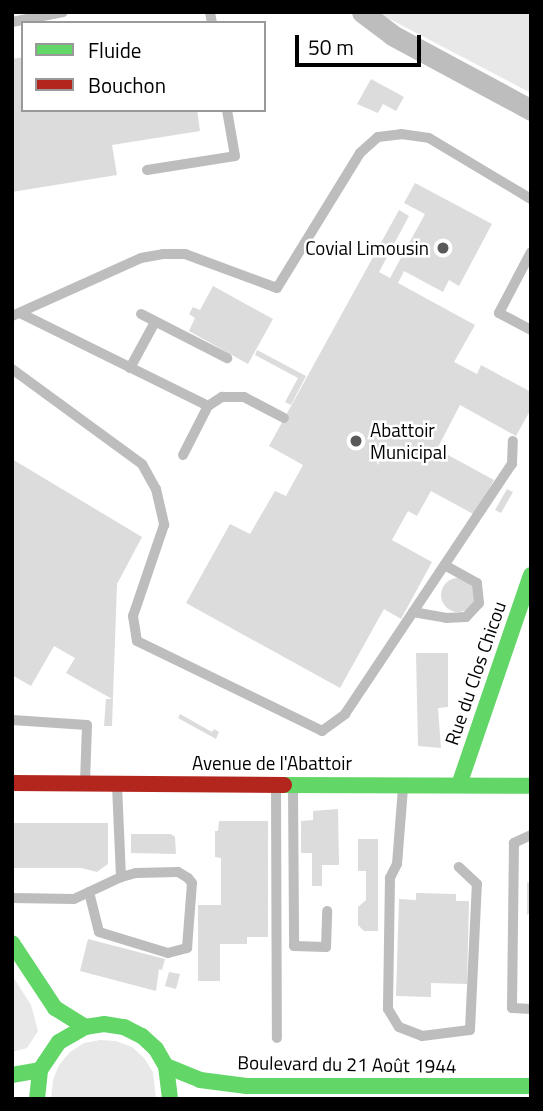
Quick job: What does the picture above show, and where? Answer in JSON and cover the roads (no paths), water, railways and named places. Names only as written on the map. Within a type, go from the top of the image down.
[{"type":"street","points":[[362,12],[392,36],[531,110]]},
{"type":"street","name":"Rue du Clos Chicou","points":[[459,785],[519,624],[531,575]]},
{"type":"street","name":"Avenue de l'Abattoir","points":[[12,783],[531,786]]},
{"type":"street","points":[[12,943],[55,1008],[85,1027]]},
{"type":"street","points":[[55,1008],[59,1042]]},
{"type":"street","points":[[37,1099],[40,1070],[59,1042],[85,1027],[104,1024],[124,1027],[142,1036],[156,1049],[166,1066],[170,1099]]},
{"type":"street","name":"Boulevard du 21 Août 1944","points":[[166,1066],[200,1080],[247,1086],[531,1086]]},
{"type":"street","points":[[12,1075],[40,1070]]},
{"type":"lane","points":[[12,22],[63,12]]},
{"type":"lane","points":[[147,170],[235,156],[227,112]]},
{"type":"lane","points":[[16,314],[141,258],[163,254],[185,254],[277,288],[360,153],[378,137],[401,134],[429,138],[531,199]]},
{"type":"lane","points":[[531,252],[499,313],[531,330]]},
{"type":"lane","points":[[16,314],[208,406]]},
{"type":"lane","points":[[141,314],[227,358]]},
{"type":"lane","points":[[130,368],[155,322]]},
{"type":"lane","points":[[12,369],[142,464],[156,489],[164,526],[134,616],[137,641],[322,731],[345,714],[512,464],[513,440]]},
{"type":"lane","points":[[183,455],[208,406],[222,397],[244,397],[284,418]]},
{"type":"lane","points":[[413,612],[446,618],[466,617],[479,603],[477,583],[445,565]]},
{"type":"lane","points":[[12,720],[87,725],[85,784]]},
{"type":"lane","points":[[117,784],[121,877]]},
{"type":"lane","points":[[285,784],[293,947],[326,947],[327,911]]},
{"type":"lane","points":[[276,1038],[285,784]]},
{"type":"lane","points":[[403,785],[397,864],[390,878],[388,1009],[399,1027],[422,1036],[470,1030],[477,884],[459,867]]},
{"type":"lane","points":[[531,835],[514,843],[512,1008],[531,1009]]},
{"type":"lane","points":[[12,898],[74,899],[121,877],[136,873],[178,872],[192,883],[187,948],[168,953],[99,932],[89,892]]},
{"type":"place","name":"Covial Limousin","points":[[443,248]]},
{"type":"place","name":"Abattoir Municipal","points":[[356,441]]}]
